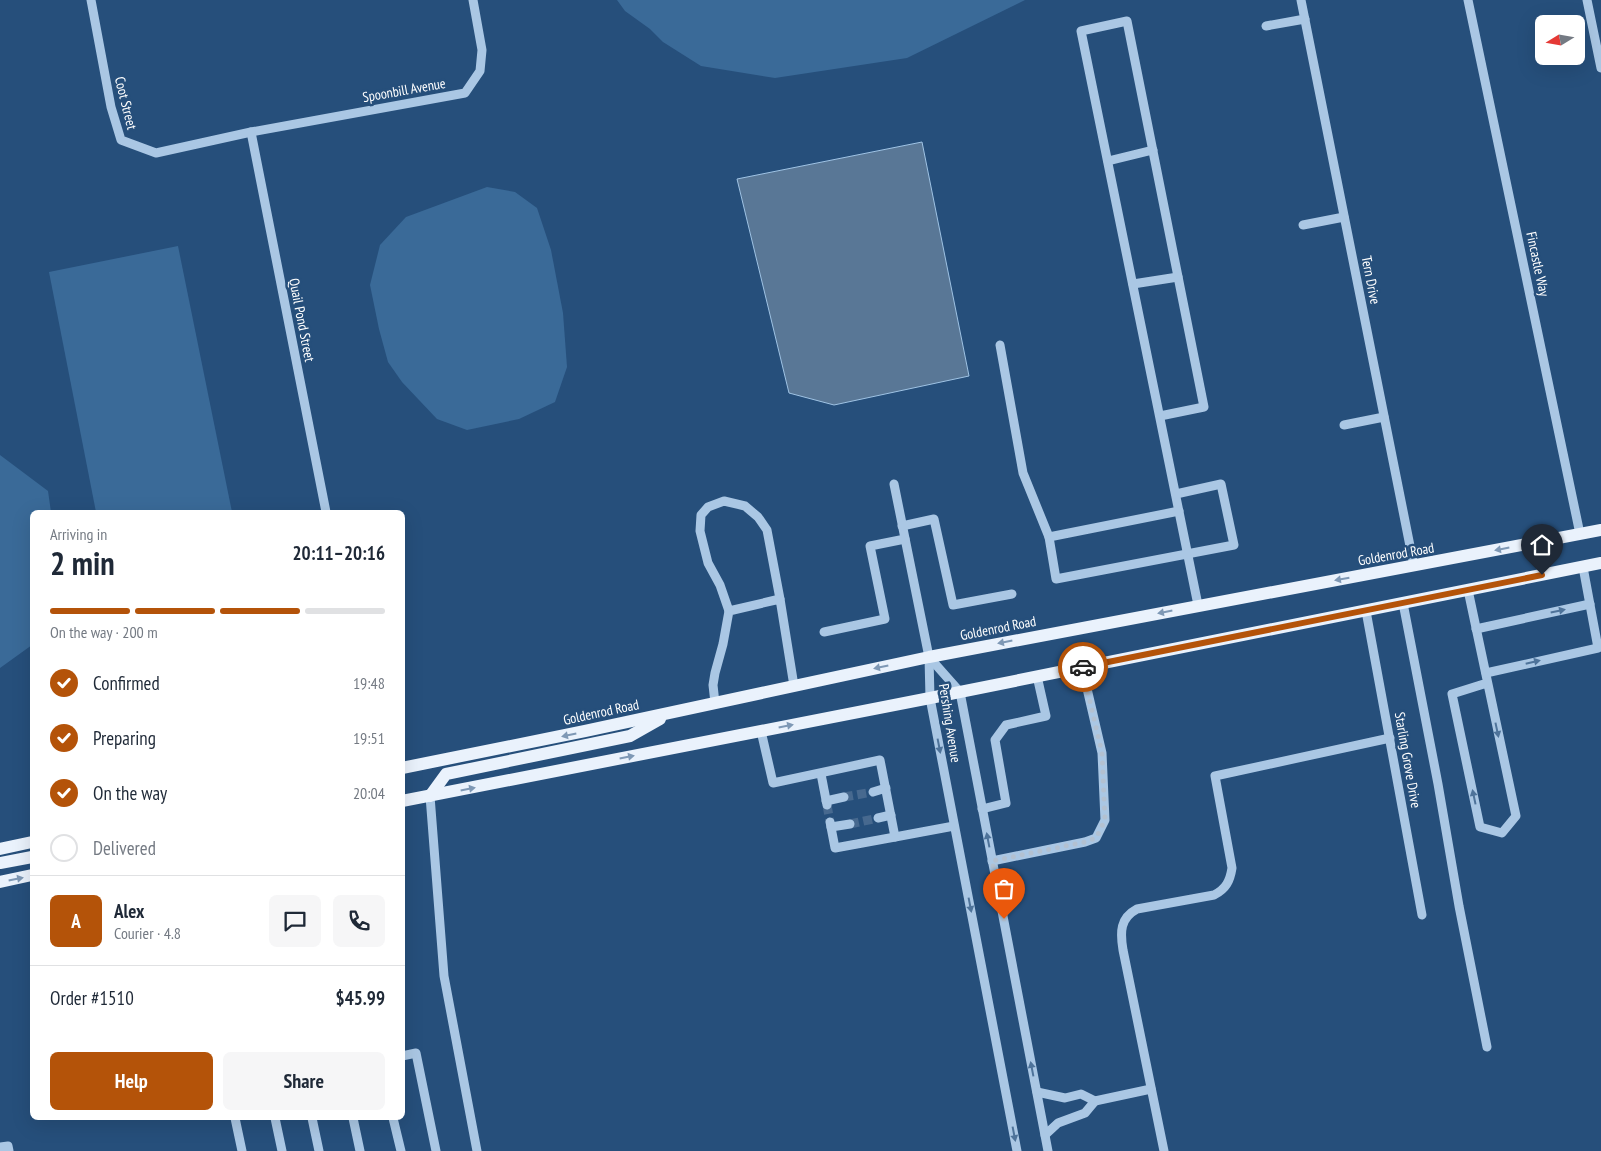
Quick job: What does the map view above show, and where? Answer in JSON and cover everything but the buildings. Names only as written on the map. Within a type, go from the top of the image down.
[{"type":"main road","name":"Goldenrod Road","points":[[405,767],[929,657],[1601,530]]},
{"type":"main road","points":[[405,800],[930,698],[1601,563]]},
{"type":"main road","points":[[430,796],[446,774],[630,736],[670,713]]},
{"type":"main road","points":[[0,849],[30,842]]},
{"type":"main road","points":[[0,863],[30,857]]},
{"type":"main road","points":[[0,882],[30,875]]},
{"type":"street","name":"Coot Street","points":[[91,0],[112,107],[121,140],[156,153],[251,132]]},
{"type":"street","name":"Spoonbill Avenue","points":[[251,132],[465,92],[480,71],[482,50],[473,0]]},
{"type":"street","name":"Tern Drive","points":[[1301,0],[1414,566]]},
{"type":"street","name":"Fincastle Way","points":[[1468,0],[1580,534]]},
{"type":"street","points":[[1587,0],[1601,68]]},
{"type":"street","points":[[1266,26],[1305,19]]},
{"type":"street","points":[[1160,416],[1204,407],[1127,21],[1081,31],[1198,605]]},
{"type":"street","name":"Quail Pond Street","points":[[251,132],[326,510]]},
{"type":"street","points":[[1108,161],[1153,150]]},
{"type":"street","points":[[1303,225],[1344,218]]},
{"type":"street","points":[[1133,284],[1178,277]]},
{"type":"street","points":[[1000,345],[1023,473],[1049,537],[1056,579],[1234,545],[1221,484],[1176,494]]},
{"type":"street","points":[[1344,426],[1384,417]]},
{"type":"street","points":[[894,484],[929,657]]},
{"type":"street","points":[[715,703],[713,685],[729,611],[720,585],[708,563],[700,531],[701,515],[708,507],[724,501],[745,506],[758,517],[767,530],[794,686]]},
{"type":"street","points":[[1049,537],[1179,511]]},
{"type":"street","points":[[902,526],[934,519],[952,605],[1012,594]]},
{"type":"street","points":[[824,632],[885,619],[870,546],[905,539]]},
{"type":"street","points":[[1486,673],[1598,648],[1582,567]]},
{"type":"street","points":[[1468,590],[1486,673],[1516,816],[1502,833],[1480,827],[1452,694],[1488,683]]},
{"type":"street","points":[[729,611],[780,599]]},
{"type":"street","points":[[1403,603],[1487,1047]]},
{"type":"street","points":[[1476,629],[1590,604]]},
{"type":"street","name":"Starling Grove Drive","points":[[1366,611],[1422,915]]},
{"type":"street","name":"Pershing Avenue","points":[[929,657],[960,692],[1048,1151]]},
{"type":"street","name":"Pershing Avenue","points":[[929,657],[930,698],[1017,1151]]},
{"type":"street","points":[[992,861],[1085,842],[1096,838],[1105,820],[1102,753],[1082,667]]},
{"type":"street","points":[[982,809],[1006,803],[995,740],[1006,725],[1046,716],[1037,676]]},
{"type":"street","points":[[761,731],[773,783],[880,760],[895,837]]},
{"type":"street","points":[[1164,1151],[1123,950],[1122,929],[1125,920],[1130,913],[1137,909],[1214,894],[1221,891],[1230,879],[1232,868],[1215,776],[1390,738]]},
{"type":"street","points":[[821,774],[826,803],[844,797]]},
{"type":"street","points":[[872,792],[886,788]]},
{"type":"street","points":[[430,796],[444,976],[477,1151]]},
{"type":"street","points":[[878,818],[891,815]]},
{"type":"street","points":[[850,824],[831,825],[835,848],[954,826]]},
{"type":"street","points":[[405,1056],[416,1054],[436,1151]]},
{"type":"street","points":[[1045,1136],[1058,1123],[1085,1113],[1095,1101],[1151,1088]]},
{"type":"street","points":[[1037,1092],[1052,1097],[1064,1098],[1081,1094],[1095,1101]]},
{"type":"street","points":[[235,1120],[242,1151]]},
{"type":"street","points":[[275,1120],[282,1151]]},
{"type":"street","points":[[312,1120],[319,1151]]},
{"type":"street","points":[[353,1120],[360,1151]]},
{"type":"street","points":[[394,1120],[400,1151]]},
{"type":"street","points":[[0,1147],[8,1146],[9,1151]]},
{"type":"shaded area","points":[[617,0],[1025,0],[907,58],[775,78],[701,66],[663,42],[650,29],[625,11]]},
{"type":"shaded area","points":[[922,142],[969,376],[834,405],[789,393],[737,179]]},
{"type":"shaded area","points":[[487,187],[515,192],[537,208],[551,250],[563,313],[567,367],[555,402],[519,419],[467,430],[437,419],[402,382],[388,362],[370,285],[380,245],[406,217]]},
{"type":"shaded area","points":[[178,246],[232,510],[96,510],[49,272]]},
{"type":"shaded area","points":[[0,455],[48,491],[51,510],[30,510],[30,646],[0,668]]},
{"type":"tunnel","points":[[844,797],[873,792]]},
{"type":"tunnel","points":[[827,805],[830,822]]},
{"type":"tunnel","points":[[850,824],[878,818]]},
{"type":"way so far","points":[[1004,919],[992,861],[1085,842],[1096,838],[1105,820],[1102,753],[1083,667]]},
{"type":"route","points":[[1083,667],[1542,575]]}]
